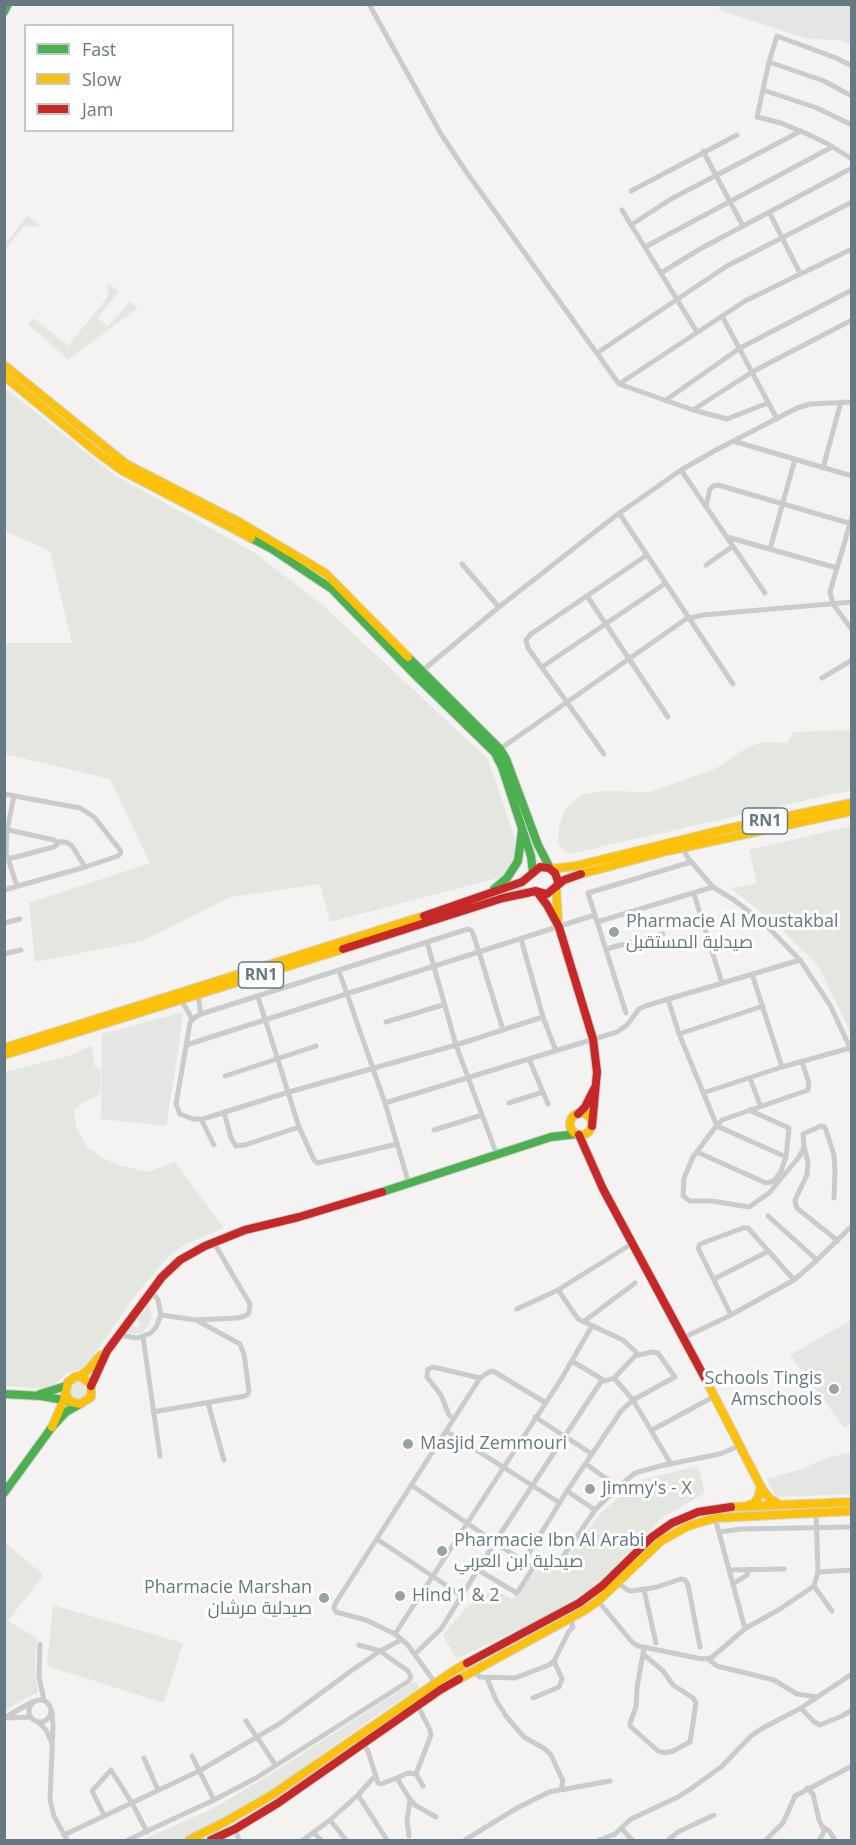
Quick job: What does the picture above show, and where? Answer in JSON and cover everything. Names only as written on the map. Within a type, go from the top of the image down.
[{"type":"main road","points":[[4,12],[8,4]]},
{"type":"main road","points":[[4,365],[126,464],[239,522],[325,573],[342,588],[500,749],[510,768],[538,845],[557,877],[559,927]]},
{"type":"main road","points":[[4,376],[123,471],[235,528],[328,586],[495,753],[502,767],[531,856],[530,882],[552,912],[559,927],[593,1039],[597,1060],[595,1104],[589,1146],[591,1160]]},
{"type":"main road","name":"RN1","points":[[4,1048],[463,912],[503,897],[537,892],[547,894],[564,880],[579,874],[681,844],[852,803]]},
{"type":"main road","name":"RN1","points":[[4,1055],[181,1000],[197,992],[522,882],[540,867],[551,869],[576,866],[852,811]]},
{"type":"main road","points":[[490,892],[507,878],[518,861],[522,830]]},
{"type":"main road","points":[[551,1137],[565,1128],[585,1107],[596,1084]]},
{"type":"main road","points":[[578,1114],[588,1116],[591,1127]]},
{"type":"main road","points":[[571,1121],[572,1130],[578,1134],[603,1189],[741,1445],[761,1487],[769,1498],[780,1505]]},
{"type":"main road","points":[[52,1427],[66,1412],[71,1379],[80,1377],[107,1351],[162,1277],[180,1260],[245,1230],[299,1217],[409,1184],[551,1137],[586,1134],[591,1127]]},
{"type":"main road","points":[[27,1395],[47,1392],[84,1402],[91,1397],[94,1377],[107,1351]]},
{"type":"main road","points":[[80,1377],[88,1380],[91,1386]]},
{"type":"main road","points":[[4,1394],[69,1397]]},
{"type":"main road","points":[[4,1493],[52,1427],[69,1397]]},
{"type":"main road","points":[[747,1506],[758,1498],[761,1487]]},
{"type":"main road","points":[[189,1840],[272,1796],[455,1670],[579,1603],[602,1586],[652,1537],[672,1523],[711,1509],[852,1502]]},
{"type":"main road","points":[[211,1840],[235,1829],[278,1803],[440,1690],[570,1619],[598,1601],[661,1541],[688,1526],[715,1518],[852,1511]]},
{"type":"street","points":[[369,4],[441,134],[619,384],[693,410],[728,419],[768,403]]},
{"type":"street","points":[[852,66],[777,36],[757,117],[801,131],[849,157],[852,148]]},
{"type":"street","points":[[769,62],[824,81],[852,96]]},
{"type":"street","points":[[763,90],[817,108],[852,125]]},
{"type":"street","points":[[631,225],[671,199],[801,131]]},
{"type":"street","points":[[631,191],[737,135]]},
{"type":"street","points":[[645,247],[832,147]]},
{"type":"street","points":[[703,152],[743,226]]},
{"type":"street","points":[[661,273],[700,249],[852,168]]},
{"type":"street","points":[[597,353],[727,266],[852,202]]},
{"type":"street","points":[[622,210],[697,332]]},
{"type":"street","points":[[769,212],[800,273]]},
{"type":"street","points":[[619,384],[745,301],[852,249]]},
{"type":"street","points":[[666,400],[740,348],[849,291],[852,300]]},
{"type":"street","points":[[722,316],[777,419]]},
{"type":"street","points":[[693,410],[752,372],[852,320]]},
{"type":"street","points":[[823,468],[842,402]]},
{"type":"street","points":[[422,671],[619,513],[681,471],[797,408],[810,404],[852,402]]},
{"type":"street","points":[[733,441],[852,476]]},
{"type":"street","points":[[770,549],[795,459]]},
{"type":"street","points":[[681,471],[765,593]]},
{"type":"street","points":[[706,507],[710,489],[716,485],[851,522],[830,592],[833,604],[852,630]]},
{"type":"street","points":[[619,513],[733,684]]},
{"type":"street","points":[[726,537],[837,568]]},
{"type":"street","points":[[706,565],[733,546]]},
{"type":"street","points":[[604,754],[526,645],[528,637],[647,555]]},
{"type":"street","points":[[462,564],[499,607]]},
{"type":"street","points":[[542,667],[666,583]]},
{"type":"street","points":[[587,596],[668,717]]},
{"type":"street","points":[[500,749],[689,618],[852,602]]},
{"type":"street","points":[[822,678],[852,660]]},
{"type":"street","points":[[4,794],[80,808],[94,817],[121,853],[85,867],[4,890]]},
{"type":"street","points":[[14,796],[6,830],[6,856],[17,886]]},
{"type":"street","points":[[6,830],[66,842],[72,846],[85,867]]},
{"type":"street","points":[[6,856],[54,847],[57,842]]},
{"type":"street","points":[[681,844],[691,862],[713,887],[762,922],[800,960],[830,1005],[851,1050],[782,1067],[703,1093]]},
{"type":"street","points":[[626,1013],[588,893],[691,862]]},
{"type":"street","points":[[597,922],[713,887]]},
{"type":"street","points":[[694,894],[722,983]]},
{"type":"street","points":[[186,1045],[595,915]]},
{"type":"street","points":[[4,923],[20,919]]},
{"type":"street","points":[[192,1020],[201,1014],[468,929],[472,931],[503,1030]]},
{"type":"street","points":[[606,950],[663,934]]},
{"type":"street","points":[[521,939],[543,1017],[556,1051]]},
{"type":"street","points":[[428,942],[443,1005],[497,1155]]},
{"type":"street","points":[[4,954],[21,950]]},
{"type":"street","points":[[385,1103],[617,1032],[627,1025],[639,1009],[800,960]]},
{"type":"street","points":[[339,971],[385,1103],[409,1184]]},
{"type":"street","points":[[752,974],[782,1067]]},
{"type":"street","points":[[197,992],[201,1014]]},
{"type":"street","points":[[258,997],[300,1127],[314,1160],[318,1163],[397,1144]]},
{"type":"street","points":[[668,999],[679,1034],[717,1126],[786,1157]]},
{"type":"street","points":[[181,1000],[192,1020],[176,1107],[184,1117],[193,1119],[201,1119],[373,1067],[456,1045],[543,1017]]},
{"type":"street","points":[[386,1022],[443,1005]]},
{"type":"street","points":[[679,1034],[763,1006]]},
{"type":"street","points":[[225,1076],[316,1046]]},
{"type":"street","points":[[529,1059],[548,1104]]},
{"type":"street","points":[[801,1062],[808,1090],[728,1118],[717,1126],[696,1152],[684,1178],[682,1191],[684,1198],[690,1201],[711,1201],[749,1207],[769,1193],[799,1157],[804,1147]]},
{"type":"street","points":[[750,1078],[760,1106]]},
{"type":"street","points":[[509,1103],[543,1092]]},
{"type":"street","points":[[696,1152],[766,1183],[774,1181],[786,1157],[789,1128],[749,1110]]},
{"type":"street","points":[[224,1112],[231,1138],[236,1146],[300,1127]]},
{"type":"street","points":[[434,1130],[482,1114]]},
{"type":"street","points":[[201,1119],[214,1145]]},
{"type":"street","points":[[834,1198],[834,1155],[825,1127],[818,1127],[804,1133],[808,1165],[806,1180],[795,1200],[796,1206],[838,1241]]},
{"type":"street","points":[[768,1216],[817,1260]]},
{"type":"street","points":[[683,1338],[731,1315],[794,1280],[852,1226]]},
{"type":"street","points":[[731,1315],[698,1248],[700,1244],[746,1227],[794,1280]]},
{"type":"street","points":[[161,1316],[196,1320],[237,1318],[245,1316],[251,1308],[214,1243]]},
{"type":"street","points":[[517,1309],[558,1290],[633,1243]]},
{"type":"street","points":[[714,1279],[767,1252]]},
{"type":"street","points":[[583,1322],[635,1283]]},
{"type":"street","points":[[558,1290],[573,1313],[583,1322],[623,1340],[639,1355]]},
{"type":"street","points":[[119,1335],[143,1337],[156,1327],[161,1316],[158,1300],[152,1292]]},
{"type":"street","points":[[153,1412],[245,1396],[249,1392],[244,1354],[240,1344],[196,1320]]},
{"type":"street","points":[[395,1634],[573,1361],[592,1326]]},
{"type":"street","points":[[143,1337],[160,1456]]},
{"type":"street","points":[[524,1561],[567,1491],[621,1411],[633,1400],[675,1377],[658,1353],[652,1352],[635,1356],[614,1378],[609,1380],[602,1380],[573,1361]]},
{"type":"street","points":[[454,1419],[449,1415],[441,1395],[428,1377],[428,1369],[433,1367],[480,1378]]},
{"type":"street","points":[[436,1683],[415,1654],[395,1634],[366,1620],[336,1612],[334,1608],[480,1378],[493,1371],[546,1402]]},
{"type":"street","points":[[614,1378],[633,1400],[671,1464]]},
{"type":"street","points":[[415,1654],[441,1629],[495,1542],[602,1380]]},
{"type":"street","points":[[652,1430],[715,1396]]},
{"type":"street","points":[[208,1403],[224,1460]]},
{"type":"street","points":[[536,1417],[592,1454]]},
{"type":"street","points":[[446,1431],[560,1503]]},
{"type":"street","points":[[411,1485],[533,1568],[553,1567],[558,1564],[595,1510],[635,1473],[720,1454],[741,1445]]},
{"type":"street","points":[[586,1464],[618,1487]]},
{"type":"street","points":[[567,1491],[595,1510]]},
{"type":"street","points":[[708,1659],[747,1628],[814,1586],[818,1572],[816,1513]]},
{"type":"street","points":[[715,1518],[744,1625],[747,1628]]},
{"type":"street","points":[[718,1532],[741,1529],[852,1527]]},
{"type":"street","points":[[377,1539],[462,1596]]},
{"type":"street","points":[[478,1570],[517,1593],[533,1568]]},
{"type":"street","points":[[733,1584],[747,1575],[749,1569]]},
{"type":"street","points":[[729,1570],[784,1569]]},
{"type":"street","points":[[818,1572],[852,1570]]},
{"type":"street","points":[[618,1583],[628,1591],[644,1590],[681,1579],[686,1582],[700,1647]]},
{"type":"street","points":[[814,1586],[832,1611]]},
{"type":"street","points":[[644,1590],[656,1643]]},
{"type":"street","points":[[598,1601],[632,1642],[643,1651],[663,1671],[674,1685],[693,1698],[696,1703],[690,1742],[673,1751],[665,1753],[658,1751],[630,1726],[636,1707],[643,1651]]},
{"type":"street","points":[[473,1671],[480,1677],[487,1678],[519,1677],[549,1665],[554,1661],[573,1627],[570,1619]]},
{"type":"street","points":[[64,1834],[199,1771],[279,1724],[380,1651],[401,1640]]},
{"type":"street","points":[[40,1644],[39,1677],[44,1700]]},
{"type":"street","points":[[128,1840],[255,1778],[409,1681],[411,1677],[408,1671],[380,1651],[359,1645]]},
{"type":"street","points":[[643,1651],[708,1659],[717,1666],[774,1680],[797,1694],[819,1697]]},
{"type":"street","points":[[533,1698],[559,1687],[562,1679],[554,1661]]},
{"type":"street","points":[[599,1840],[615,1834],[631,1820],[689,1790],[721,1767],[751,1736],[819,1697],[852,1674]]},
{"type":"street","points":[[487,1678],[506,1716],[524,1737],[551,1755],[563,1781],[561,1790]]},
{"type":"street","points":[[4,1718],[33,1702],[44,1700],[50,1704],[53,1745],[50,1800],[54,1816],[68,1840]]},
{"type":"street","points":[[31,1718],[29,1708],[33,1702]]},
{"type":"street","points":[[416,1774],[431,1735],[418,1706]]},
{"type":"street","points":[[801,1708],[820,1725],[852,1710]]},
{"type":"street","points":[[38,1722],[49,1718],[52,1712]]},
{"type":"street","points":[[4,1718],[31,1718],[46,1730],[53,1745]]},
{"type":"street","points":[[246,1721],[275,1764]]},
{"type":"street","points":[[363,1744],[368,1751],[376,1781],[381,1784],[408,1773],[416,1774]]},
{"type":"street","points":[[192,1756],[214,1800]]},
{"type":"street","points":[[144,1758],[158,1790]]},
{"type":"street","points":[[766,1840],[783,1823],[795,1796],[852,1766]]},
{"type":"street","points":[[104,1815],[92,1791],[109,1770],[113,1772],[147,1832]]},
{"type":"street","points":[[416,1774],[423,1786]]},
{"type":"street","points":[[303,1840],[330,1820],[375,1776]]},
{"type":"street","points":[[397,1778],[411,1800],[421,1809],[436,1817]]},
{"type":"street","points":[[465,1840],[541,1795],[610,1781]]},
{"type":"street","points":[[807,1788],[813,1794],[822,1826],[823,1834],[819,1840]]},
{"type":"street","points":[[358,1795],[387,1840]]},
{"type":"street","points":[[409,1836],[407,1821],[411,1800]]},
{"type":"street","points":[[668,1840],[678,1832],[714,1815]]},
{"type":"street","points":[[330,1820],[346,1840]]},
{"type":"street","points":[[822,1826],[830,1831],[835,1840]]},
{"type":"street","points":[[621,1828],[632,1840]]},
{"type":"street","points":[[235,1829],[239,1840]]},
{"type":"street","points":[[315,1833],[321,1840]]},
{"type":"shaded area","points":[[721,4],[851,5],[851,45],[840,40],[808,39],[719,10]]},
{"type":"shaded area","points":[[28,215],[40,226],[25,225],[5,250],[5,244]]},
{"type":"shaded area","points":[[108,283],[119,291],[98,318],[108,327],[130,301],[138,308],[68,360],[28,325],[33,318],[68,346],[109,295]]},
{"type":"shaded area","points":[[5,388],[113,474],[255,553],[319,602],[488,759],[515,839],[513,874],[330,922],[320,884],[231,897],[142,941],[35,962],[29,903],[150,863],[110,779],[5,754],[4,643],[72,643],[50,551],[5,531]]},
{"type":"shaded area","points":[[851,730],[851,790],[569,854],[558,844],[559,827],[565,809],[581,795],[602,791],[650,792],[715,769],[748,747],[763,742],[787,743],[794,732]]},
{"type":"shaded area","points":[[852,826],[851,1034],[818,965],[780,928],[731,888],[757,884],[749,850]]},
{"type":"shaded area","points":[[183,1012],[166,1126],[101,1119],[102,1034]]},
{"type":"shaded area","points":[[92,1045],[94,1065],[101,1069],[100,1094],[81,1104],[74,1111],[77,1129],[87,1147],[102,1158],[122,1166],[148,1172],[175,1162],[224,1228],[186,1244],[168,1257],[134,1297],[84,1367],[65,1375],[53,1386],[41,1388],[5,1386],[5,1072],[72,1055]]},
{"type":"shaded area","points":[[149,1304],[152,1317],[147,1328],[141,1333],[125,1334],[133,1325],[137,1328],[141,1324],[137,1320]]},
{"type":"shaded area","name":"Schools Tingis Amschools","points":[[851,1320],[851,1424],[844,1427],[790,1355]]},
{"type":"shaded area","points":[[851,1351],[851,1371],[832,1381],[824,1365]]},
{"type":"shaded area","points":[[78,1382],[84,1385],[87,1391],[84,1397],[78,1400],[72,1397],[69,1391],[72,1385]]},
{"type":"shaded area","points":[[851,1452],[851,1486],[781,1489],[773,1492],[767,1479],[799,1470],[827,1458]]},
{"type":"shaded area","points":[[698,1466],[705,1493],[662,1518],[595,1586],[539,1620],[456,1659],[443,1635],[464,1610],[493,1589],[512,1599],[535,1572],[558,1569],[602,1512],[635,1483]]},
{"type":"shaded area","points":[[851,1486],[851,1494],[778,1497],[773,1492],[781,1489]]},
{"type":"shaded area","points":[[5,1542],[42,1574],[42,1577],[8,1621],[37,1638],[35,1670],[38,1693],[5,1711]]},
{"type":"shaded area","points":[[53,1605],[183,1643],[164,1703],[47,1666]]},
{"type":"shaded area","points":[[415,1681],[420,1688],[233,1814],[179,1840],[142,1840],[212,1809],[263,1779]]},
{"type":"traffic: fast","points":[[4,12],[8,4]]},
{"type":"traffic: fast","points":[[251,538],[272,549],[332,589],[495,753],[502,767],[531,856],[533,873]]},
{"type":"traffic: fast","points":[[408,657],[500,749],[506,759],[538,845],[550,868]]},
{"type":"traffic: fast","points":[[494,889],[507,878],[518,861],[522,830]]},
{"type":"traffic: fast","points":[[382,1192],[551,1137],[577,1134]]},
{"type":"traffic: fast","points":[[40,1394],[66,1386]]},
{"type":"traffic: fast","points":[[4,1394],[41,1396],[69,1401]]},
{"type":"traffic: fast","points":[[4,1493],[52,1427],[66,1412],[80,1404]]},
{"type":"traffic: slow","points":[[4,365],[126,464],[239,522],[325,573],[408,657]]},
{"type":"traffic: slow","points":[[4,376],[123,471],[251,538]]},
{"type":"traffic: slow","points":[[551,869],[576,866],[726,829],[852,803]]},
{"type":"traffic: slow","points":[[581,874],[667,851],[852,811]]},
{"type":"traffic: slow","points":[[556,888],[558,920]]},
{"type":"traffic: slow","points":[[4,1048],[424,916]]},
{"type":"traffic: slow","points":[[4,1055],[343,949]]},
{"type":"traffic: slow","points":[[581,1113],[591,1120],[592,1124],[585,1134],[581,1135],[571,1128],[570,1124],[577,1114],[581,1113]]},
{"type":"traffic: slow","points":[[80,1376],[101,1355]]},
{"type":"traffic: slow","points":[[52,1427],[64,1400],[68,1382],[80,1376],[91,1384],[91,1397],[80,1404],[71,1402],[66,1395]]},
{"type":"traffic: slow","points":[[707,1382],[761,1487],[769,1498],[780,1505]]},
{"type":"traffic: slow","points":[[747,1506],[758,1498],[761,1487]]},
{"type":"traffic: slow","points":[[731,1507],[852,1502]]},
{"type":"traffic: slow","points":[[459,1679],[585,1610],[598,1601],[661,1541],[688,1526],[715,1518],[852,1511]]},
{"type":"traffic: slow","points":[[189,1840],[272,1795],[467,1663]]},
{"type":"traffic: jam","points":[[424,916],[522,882],[540,867],[549,868],[555,873],[557,886]]},
{"type":"traffic: jam","points":[[343,949],[503,898],[536,891],[547,894],[564,880],[581,874]]},
{"type":"traffic: jam","points":[[538,893],[559,927],[593,1039],[597,1072],[592,1126]]},
{"type":"traffic: jam","points":[[578,1114],[585,1107],[594,1089]]},
{"type":"traffic: jam","points":[[579,1135],[603,1189],[707,1382]]},
{"type":"traffic: jam","points":[[91,1386],[107,1351],[162,1277],[180,1260],[205,1246],[245,1230],[299,1217],[382,1192]]},
{"type":"traffic: jam","points":[[467,1663],[579,1603],[602,1586],[652,1537],[672,1523],[698,1512],[731,1507]]},
{"type":"traffic: jam","points":[[211,1840],[235,1829],[278,1803],[459,1679]]},
{"type":"place","name":"Pharmacie Al Moustakbal صيدلية المستقبل","points":[[614,932]]},
{"type":"place","name":"Schools Tingis Amschools","points":[[834,1389]]},
{"type":"place","name":"Masjid Zemmouri","points":[[408,1444]]},
{"type":"place","name":"Jimmy's - X","points":[[590,1489]]},
{"type":"place","name":"Pharmacie Ibn Al Arabi صيدلية ابن العربي","points":[[442,1551]]},
{"type":"place","name":"Hind 1 & 2","points":[[400,1596]]},
{"type":"place","name":"Pharmacie Marshan صيدلية مرشان","points":[[324,1598]]}]
